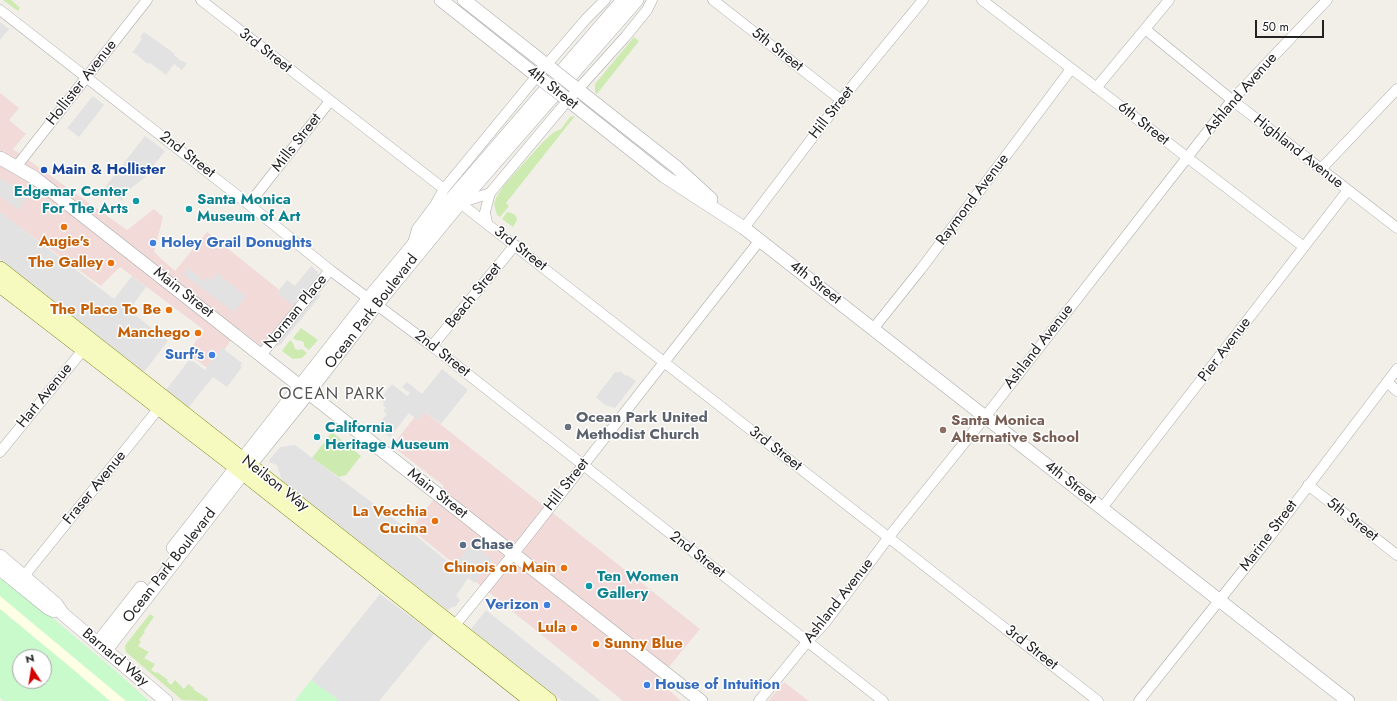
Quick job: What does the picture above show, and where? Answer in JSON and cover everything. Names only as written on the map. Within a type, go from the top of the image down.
[{"type":"main road","name":"Neilson Way","points":[[2,280],[87,344],[451,631],[532,701]]},
{"type":"main road","name":"Neilson Way","points":[[451,631],[549,701]]},
{"type":"street","name":"Hollister Avenue","points":[[16,167],[147,0]]},
{"type":"street","name":"3rd Street","points":[[201,0],[1098,701]]},
{"type":"street","name":"4th Street","points":[[441,0],[664,176],[760,240],[1348,701]]},
{"type":"street","name":"4th Street","points":[[464,0],[675,166],[744,228]]},
{"type":"street","name":"Ocean Park Boulevard","points":[[102,646],[373,301],[540,78],[586,19],[605,0]]},
{"type":"street","name":"Ocean Park Boulevard","points":[[373,301],[410,249],[452,196],[623,0]]},
{"type":"street","name":"Ocean Park Boulevard","points":[[452,196],[638,0]]},
{"type":"street","points":[[487,223],[485,212],[490,193],[575,87],[630,31],[647,10],[652,0]]},
{"type":"street","name":"5th Street","points":[[713,0],[841,100]]},
{"type":"street","name":"Hill Street","points":[[744,228],[841,100],[923,0]]},
{"type":"street","name":"6th Street","points":[[982,0],[1186,158],[1304,247]]},
{"type":"street","points":[[1096,88],[1169,0]]},
{"type":"street","name":"Ashland Avenue","points":[[759,701],[807,642],[825,623],[888,538],[985,417],[1232,100],[1327,0]]},
{"type":"street","name":"2nd Street","points":[[0,10],[249,204],[330,270],[432,346],[883,701]]},
{"type":"street","name":"Highland Avenue","points":[[1145,29],[1232,100],[1397,228]]},
{"type":"street","name":"Raymond Avenue","points":[[874,329],[921,269],[1071,69]]},
{"type":"street","points":[[1321,169],[1397,89]]},
{"type":"street","name":"Mills Street","points":[[249,204],[330,101]]},
{"type":"street","name":"Main Street","points":[[0,158],[41,183],[701,701]]},
{"type":"street","name":"Pier Avenue","points":[[1102,508],[1348,190]]},
{"type":"street","points":[[452,196],[490,193]]},
{"type":"street","name":"Hill Street","points":[[451,631],[760,240]]},
{"type":"street","name":"Beach Street","points":[[432,346],[515,245]]},
{"type":"street","name":"Norman Place","points":[[261,355],[330,270]]},
{"type":"street","name":"Hart Avenue","points":[[0,452],[87,344]]},
{"type":"street","name":"Marine Street","points":[[1139,701],[1265,542],[1397,369]]},
{"type":"street","points":[[1387,382],[1397,391]]},
{"type":"street","name":"Fraser Avenue","points":[[24,576],[163,404]]},
{"type":"street","name":"5th Street","points":[[1308,485],[1397,555]]},
{"type":"street","name":"Barnard Way","points":[[0,556],[56,604],[63,614],[166,701]]},
{"type":"street","name":"Barnard Way","points":[[0,569],[48,608],[63,614]]},
{"type":"shaded area","points":[[0,22],[9,29],[0,40]]},
{"type":"shaded area","points":[[144,32],[175,54],[174,55],[182,62],[187,63],[182,70],[174,64],[166,75],[149,62],[148,64],[132,53],[142,39],[140,37]]},
{"type":"shaded area","points":[[0,93],[19,108],[9,120],[26,134],[13,149],[127,230],[154,209],[163,217],[154,252],[175,271],[207,232],[297,304],[261,346],[239,329],[210,370],[187,353],[204,330],[120,267],[101,286],[0,213]]},
{"type":"shaded area","points":[[93,96],[104,105],[79,137],[67,128]]},
{"type":"shaded area","points":[[145,136],[165,151],[144,178],[121,196],[123,199],[122,201],[105,187]]},
{"type":"shaded area","points":[[0,178],[30,196],[28,199],[26,198],[19,210],[0,196]]},
{"type":"shaded area","points":[[0,212],[114,299],[132,276],[146,287],[129,310],[168,341],[144,372],[0,259]]},
{"type":"shaded area","points":[[311,266],[318,272],[318,275],[293,306],[277,293],[287,280],[295,286]]},
{"type":"shaded area","points":[[189,267],[189,270],[199,276],[198,277],[203,281],[208,277],[212,280],[217,273],[246,296],[234,312],[183,274]]},
{"type":"shaded area","points":[[321,295],[280,345],[273,346],[313,296]]},
{"type":"shaded area","points":[[222,348],[242,363],[240,366],[242,367],[227,387],[213,377],[188,408],[165,391],[190,359],[205,370]]},
{"type":"shaded area","points":[[442,369],[468,390],[441,424],[425,412],[418,420],[409,413],[390,437],[376,426],[387,414],[383,411],[386,408],[381,400],[383,397],[382,396],[392,384],[407,396],[410,393],[402,387],[407,382],[422,394]]},
{"type":"shaded area","points":[[616,371],[618,373],[620,371],[636,381],[615,408],[605,405],[596,397]]},
{"type":"shaded area","points":[[421,409],[700,629],[658,680],[681,701],[623,701],[411,529],[444,486],[392,446]]},
{"type":"shaded area","points":[[295,445],[410,531],[453,566],[472,543],[493,561],[475,583],[468,578],[456,596],[460,600],[456,606],[450,608],[448,611],[282,481],[277,465],[269,462],[270,459],[280,447]]},
{"type":"shaded area","points":[[380,594],[434,634],[379,701],[340,701],[311,680]]},
{"type":"shaded area","points":[[0,596],[126,701],[110,701],[52,653],[52,649],[47,649],[0,609]]},
{"type":"shaded area","points":[[486,610],[601,701],[562,701],[471,629]]},
{"type":"shaded area","points":[[784,682],[809,701],[768,701]]},
{"type":"green space","points":[[3,0],[11,0],[20,8],[18,11]]},
{"type":"green space","points":[[634,37],[639,41],[597,94],[595,92],[595,84]]},
{"type":"green space","points":[[575,116],[506,203],[509,206],[500,217],[497,215],[494,204],[504,185],[543,142],[554,132],[561,129],[570,117]]},
{"type":"green space","points":[[507,212],[516,216],[517,220],[513,227],[502,219]]},
{"type":"green space","points":[[301,328],[318,340],[309,350],[304,346],[302,341],[293,338]]},
{"type":"green space","points":[[290,340],[295,349],[302,349],[307,353],[302,358],[293,359],[282,351]]},
{"type":"green space","points":[[332,432],[361,456],[346,475],[339,477],[312,458]]},
{"type":"green space","points":[[0,574],[117,672],[149,701],[126,701],[0,596]]},
{"type":"green space","points":[[0,609],[48,649],[12,649],[12,689],[52,689],[52,652],[110,701],[4,701],[0,698]]},
{"type":"green space","points":[[150,614],[154,617],[139,640],[141,642],[138,646],[149,652],[144,658],[155,664],[151,670],[156,673],[157,672],[168,680],[167,681],[171,685],[175,680],[184,689],[188,684],[208,699],[207,701],[182,700],[126,652],[126,644]]},
{"type":"green space","points":[[311,680],[340,701],[295,701]]},
{"type":"place","name":"Main & Hollister","points":[[44,170]]},
{"type":"place","name":"Edgemar Center For The Arts","points":[[136,201]]},
{"type":"place","name":"Santa Monica Museum of Art","points":[[189,209]]},
{"type":"place","name":"Augie's","points":[[64,227]]},
{"type":"place","name":"Holey Grail Donughts","points":[[153,243]]},
{"type":"place","name":"The Galley","points":[[111,263]]},
{"type":"place","name":"The Place To Be","points":[[169,310]]},
{"type":"place","name":"Manchego","points":[[198,333]]},
{"type":"place","name":"Surf's","points":[[212,355]]},
{"type":"place","name":"Ocean Park United Methodist Church","points":[[568,427]]},
{"type":"place","name":"Santa Monica Alternative School","points":[[943,430]]},
{"type":"place","name":"California Heritage Museum","points":[[317,437]]},
{"type":"place","name":"La Vecchia Cucina","points":[[435,521]]},
{"type":"place","name":"Chase","points":[[463,545]]},
{"type":"place","name":"Chinois on Main","points":[[564,568]]},
{"type":"place","name":"Ten Women Gallery","points":[[589,586]]},
{"type":"place","name":"Verizon","points":[[547,605]]},
{"type":"place","name":"Lula","points":[[574,628]]},
{"type":"place","name":"Sunny Blue","points":[[596,644]]},
{"type":"place","name":"House of Intuition","points":[[647,685]]},
{"type":"district","name":"OCEAN PARK","points":[[332,395]]}]
